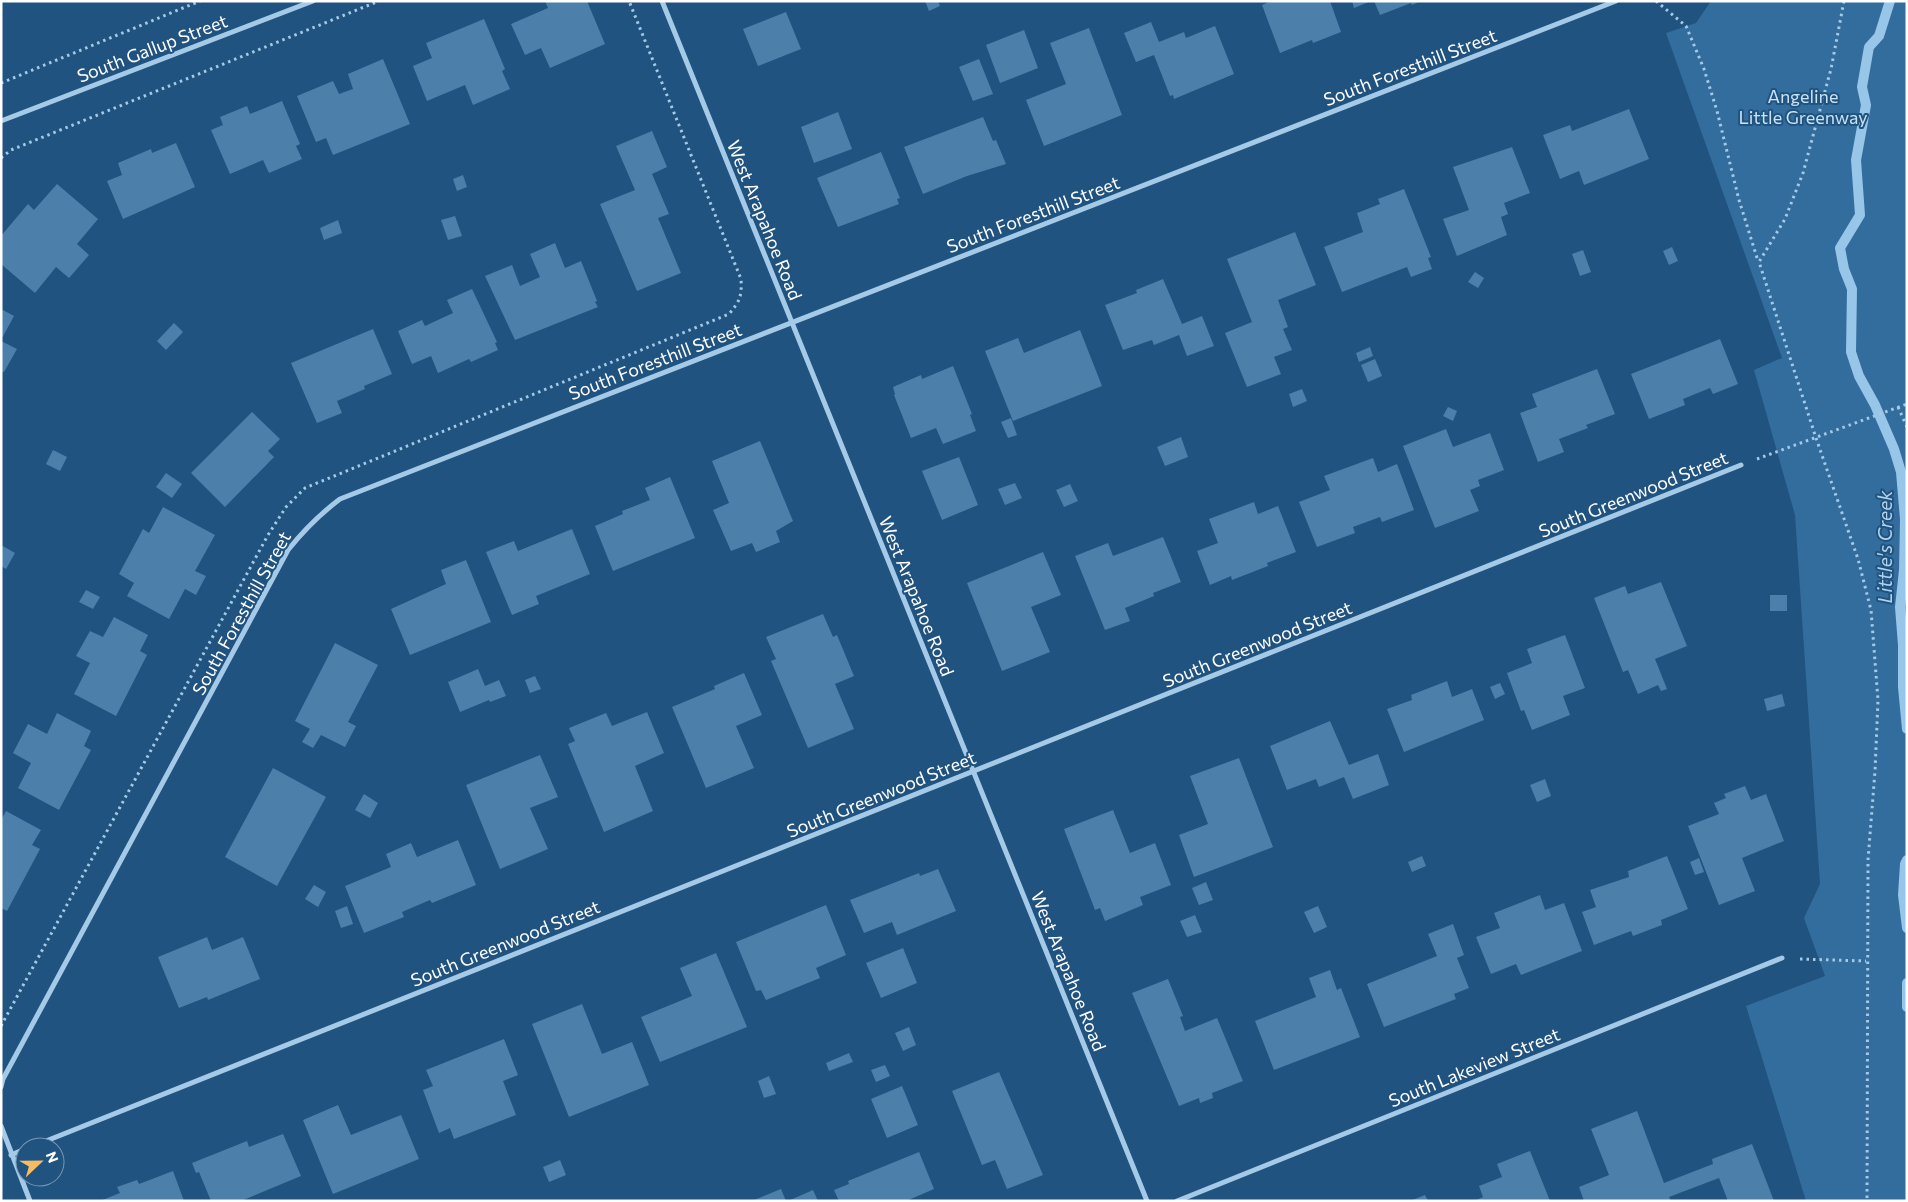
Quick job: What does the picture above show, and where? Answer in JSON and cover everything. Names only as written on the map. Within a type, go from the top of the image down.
[{"type":"street","name":"South Gallup Street","points":[[1,121],[313,1]]},
{"type":"street","name":"West Arapahoe Road","points":[[662,1],[1147,1201]]},
{"type":"street","name":"South Foresthill Street","points":[[1,1087],[3,1079],[288,550],[321,513],[340,499],[1616,1]]},
{"type":"street","name":"South Greenwood Street","points":[[56,1137],[1741,465]]},
{"type":"street","name":"South Lakeview Street","points":[[1177,1201],[1782,958]]},
{"type":"street","points":[[1,1126],[30,1201]]},
{"type":"path","points":[[1,83],[200,1]]},
{"type":"path","points":[[1,158],[11,150],[379,1]]},
{"type":"path","points":[[1656,1],[1686,26],[1704,69],[1717,111],[1739,200],[1816,438],[1858,559],[1871,610],[1878,700],[1868,860],[1867,1201]]},
{"type":"path","points":[[1759,262],[1785,219],[1803,173],[1831,69],[1844,1]]},
{"type":"path","points":[[1741,465],[1907,404]]},
{"type":"path","points":[[1898,408],[1907,427]]},
{"type":"path","points":[[1782,958],[1867,961]]},
{"type":"green space","name":"Angeline Little Greenway","points":[[1711,1],[1907,1],[1907,1201],[1806,1201],[1746,1006],[1825,976],[1804,918],[1820,884],[1795,515],[1754,370],[1782,358],[1666,33],[1696,23]]},
{"type":"building","points":[[545,1],[587,1],[605,44],[550,68],[541,48],[525,55],[511,24],[548,8]]},
{"type":"building","points":[[925,1],[938,1],[940,6],[929,11]]},
{"type":"building","points":[[1271,1],[1330,1],[1341,32],[1313,43],[1312,40],[1280,53],[1262,5]]},
{"type":"building","points":[[1352,1],[1371,1],[1354,8]]},
{"type":"building","points":[[1374,1],[1421,1],[1380,15]]},
{"type":"building","points":[[786,12],[801,49],[758,66],[743,29]]},
{"type":"building","points":[[484,19],[505,69],[502,71],[510,89],[473,105],[465,85],[427,101],[413,66],[432,58],[426,43]]},
{"type":"building","points":[[1151,22],[1159,42],[1184,32],[1186,38],[1215,26],[1234,74],[1174,99],[1173,95],[1170,96],[1154,55],[1136,62],[1124,33]]},
{"type":"building","points":[[1089,28],[1122,115],[1044,146],[1026,100],[1066,84],[1050,43]]},
{"type":"building","points":[[1024,30],[1038,68],[1000,83],[986,45]]},
{"type":"building","points":[[383,59],[410,124],[333,155],[326,138],[316,142],[297,96],[333,81],[339,94],[353,89],[348,74]]},
{"type":"building","points":[[979,59],[993,94],[973,101],[959,67]]},
{"type":"building","points":[[282,101],[300,144],[296,146],[302,159],[269,173],[263,160],[230,174],[211,130],[223,125],[220,117],[247,106],[250,114]]},
{"type":"building","points":[[1629,109],[1649,159],[1584,185],[1579,171],[1560,179],[1543,135],[1570,125],[1572,131]]},
{"type":"building","points":[[838,112],[852,149],[814,163],[801,127]]},
{"type":"building","points":[[983,117],[993,141],[996,140],[1006,164],[967,176],[923,194],[904,147]]},
{"type":"building","points":[[652,131],[667,167],[652,174],[669,214],[658,218],[681,273],[637,291],[600,204],[635,190],[616,146]]},
{"type":"building","points":[[176,143],[195,187],[123,219],[107,181],[122,175],[118,163],[151,149],[152,153]]},
{"type":"building","points":[[1512,147],[1530,193],[1504,203],[1508,214],[1501,217],[1507,235],[1457,256],[1443,219],[1469,210],[1453,167]]},
{"type":"building","points":[[881,152],[900,198],[897,199],[899,204],[838,227],[817,178]]},
{"type":"building","points":[[463,175],[467,187],[457,191],[453,179]]},
{"type":"building","points":[[57,184],[98,219],[77,244],[89,255],[69,278],[56,267],[35,293],[1,264],[1,236],[28,204],[34,210]]},
{"type":"building","points":[[1404,189],[1431,257],[1428,258],[1432,269],[1411,277],[1407,267],[1342,292],[1324,247],[1363,232],[1357,213],[1380,204],[1378,199]]},
{"type":"building","points":[[455,216],[462,236],[448,240],[441,220]]},
{"type":"building","points":[[338,220],[342,233],[324,240],[320,228]]},
{"type":"building","points":[[1295,232],[1316,285],[1278,300],[1288,327],[1283,329],[1292,350],[1274,357],[1281,374],[1247,387],[1225,333],[1252,322],[1227,259]]},
{"type":"building","points":[[555,243],[565,268],[581,261],[598,307],[515,340],[485,276],[512,265],[520,286],[540,277],[530,254]]},
{"type":"building","points":[[1672,247],[1678,261],[1669,265],[1663,251]]},
{"type":"building","points":[[1583,250],[1591,272],[1580,276],[1572,254]]},
{"type":"building","points":[[1475,272],[1484,278],[1478,288],[1468,282]]},
{"type":"building","points":[[1163,279],[1182,324],[1202,316],[1214,346],[1187,356],[1179,335],[1154,345],[1152,340],[1123,350],[1105,305],[1137,293],[1136,290]]},
{"type":"building","points":[[472,289],[497,342],[495,343],[498,350],[471,362],[469,359],[438,373],[431,356],[412,364],[398,331],[422,320],[425,326],[453,313],[447,300]]},
{"type":"building","points":[[1,309],[14,316],[1,340]]},
{"type":"building","points":[[174,323],[183,332],[166,350],[157,341]]},
{"type":"building","points":[[373,329],[392,374],[364,386],[365,389],[337,401],[342,413],[317,423],[291,363]]},
{"type":"building","points":[[1080,330],[1102,386],[1013,421],[985,351],[1018,338],[1024,353]]},
{"type":"building","points":[[1720,339],[1738,384],[1713,394],[1710,388],[1683,399],[1685,405],[1649,419],[1631,374]]},
{"type":"building","points":[[1,341],[17,349],[4,372],[1,371]]},
{"type":"building","points":[[1370,347],[1373,356],[1359,362],[1356,353]]},
{"type":"building","points":[[1375,359],[1382,376],[1368,382],[1361,365]]},
{"type":"building","points":[[953,366],[972,414],[970,415],[976,431],[943,444],[936,428],[911,438],[894,395],[893,387],[921,375],[922,379]]},
{"type":"building","points":[[1597,369],[1615,414],[1586,425],[1588,428],[1559,439],[1564,452],[1538,462],[1520,413],[1537,407],[1532,394]]},
{"type":"building","points":[[1302,389],[1307,401],[1293,407],[1289,394]]},
{"type":"building","points":[[1448,407],[1457,411],[1453,421],[1443,416]]},
{"type":"building","points":[[252,412],[280,439],[268,451],[274,457],[225,507],[191,473]]},
{"type":"building","points":[[1011,418],[1017,435],[1008,438],[1001,422]]},
{"type":"building","points":[[1446,429],[1453,447],[1490,433],[1504,470],[1478,480],[1480,486],[1470,490],[1479,511],[1435,528],[1403,446]]},
{"type":"building","points":[[1181,437],[1188,457],[1165,466],[1157,447]]},
{"type":"building","points":[[760,441],[793,521],[776,531],[780,542],[756,552],[752,543],[731,551],[713,510],[729,503],[712,461]]},
{"type":"building","points":[[53,450],[67,457],[60,471],[46,464]]},
{"type":"building","points":[[959,457],[978,505],[942,520],[922,471]]},
{"type":"building","points":[[1373,458],[1378,472],[1397,464],[1414,510],[1382,522],[1380,517],[1353,527],[1355,533],[1317,547],[1299,502],[1330,490],[1324,476]]},
{"type":"building","points":[[166,473],[182,484],[172,498],[156,487]]},
{"type":"building","points":[[670,477],[695,538],[613,571],[595,526],[623,514],[622,511],[650,500],[645,488]]},
{"type":"building","points":[[1015,483],[1022,498],[1005,505],[998,489]]},
{"type":"building","points":[[1070,484],[1078,501],[1064,507],[1056,490]]},
{"type":"building","points":[[1254,502],[1258,514],[1278,506],[1296,552],[1267,563],[1268,566],[1232,580],[1231,576],[1210,585],[1197,551],[1218,543],[1209,519]]},
{"type":"building","points":[[163,507],[215,535],[195,571],[206,576],[196,595],[185,589],[169,619],[127,596],[134,583],[119,574],[143,529],[149,533]]},
{"type":"building","points":[[572,529],[590,574],[536,596],[539,604],[512,615],[486,552],[514,541],[518,551]]},
{"type":"building","points":[[1163,537],[1181,582],[1153,593],[1154,596],[1125,608],[1130,621],[1105,630],[1075,556],[1108,543],[1113,556]]},
{"type":"building","points":[[1,545],[15,553],[6,569],[1,566]]},
{"type":"building","points":[[1043,552],[1061,595],[1031,607],[1050,652],[1002,671],[967,583]]},
{"type":"building","points":[[466,560],[491,622],[410,655],[391,609],[446,584],[441,570]]},
{"type":"building","points":[[1661,582],[1687,646],[1655,659],[1667,689],[1661,691],[1658,685],[1638,694],[1628,670],[1623,672],[1594,598],[1625,586],[1628,594]]},
{"type":"building","points":[[86,590],[100,597],[93,609],[79,602]]},
{"type":"building","points":[[1770,595],[1787,595],[1787,611],[1770,611]]},
{"type":"building","points":[[823,614],[833,637],[837,635],[854,676],[835,684],[854,729],[808,748],[771,661],[776,659],[766,637]]},
{"type":"building","points":[[114,617],[148,635],[140,651],[147,655],[116,716],[74,694],[90,663],[76,656],[90,631],[103,637]]},
{"type":"building","points":[[1565,635],[1585,688],[1563,696],[1570,715],[1532,730],[1524,710],[1521,711],[1507,673],[1532,663],[1527,649]]},
{"type":"building","points":[[335,643],[378,665],[348,722],[356,726],[345,747],[321,735],[313,748],[302,742],[310,729],[295,721]]},
{"type":"building","points":[[478,669],[485,686],[499,680],[506,696],[490,702],[489,700],[460,712],[448,682]]},
{"type":"building","points":[[744,673],[762,715],[736,726],[754,768],[706,788],[672,707],[715,689],[714,686]]},
{"type":"building","points":[[535,676],[541,689],[530,693],[525,680]]},
{"type":"building","points":[[1447,681],[1452,697],[1472,689],[1484,720],[1404,752],[1387,709],[1412,700],[1411,695]]},
{"type":"building","points":[[1500,683],[1505,694],[1495,699],[1490,687]]},
{"type":"building","points":[[1782,694],[1785,706],[1767,711],[1764,699]]},
{"type":"building","points":[[647,712],[664,753],[635,766],[653,811],[604,832],[568,744],[575,741],[569,728],[606,713],[612,726]]},
{"type":"building","points":[[57,713],[91,731],[84,746],[91,750],[59,810],[18,788],[31,763],[13,753],[28,724],[47,734]]},
{"type":"building","points":[[1330,721],[1349,765],[1378,754],[1389,785],[1353,799],[1344,777],[1319,787],[1316,779],[1287,790],[1270,746]]},
{"type":"building","points":[[540,755],[558,797],[530,808],[548,849],[500,869],[466,785]]},
{"type":"building","points":[[1239,758],[1273,847],[1194,877],[1179,835],[1208,824],[1190,776]]},
{"type":"building","points":[[273,768],[326,797],[277,886],[225,857]]},
{"type":"building","points":[[1545,779],[1551,796],[1537,802],[1530,785]]},
{"type":"building","points":[[1745,786],[1751,800],[1766,794],[1784,841],[1742,858],[1755,891],[1719,905],[1688,826],[1719,814],[1714,803],[1726,798],[1724,794]]},
{"type":"building","points":[[364,794],[378,803],[370,818],[355,810]]},
{"type":"building","points":[[1113,810],[1130,853],[1155,843],[1171,885],[1140,897],[1143,905],[1105,921],[1100,908],[1095,910],[1064,829]]},
{"type":"building","points":[[6,811],[41,830],[32,845],[40,849],[7,911],[1,908],[1,820]]},
{"type":"building","points":[[458,840],[476,885],[432,903],[430,900],[402,912],[404,917],[364,933],[345,886],[391,867],[386,854],[411,843],[417,857]]},
{"type":"building","points":[[1422,856],[1426,866],[1412,872],[1408,862]]},
{"type":"building","points":[[1667,856],[1688,909],[1661,920],[1662,925],[1633,936],[1631,931],[1594,945],[1582,912],[1596,907],[1590,890],[1629,877],[1628,871]]},
{"type":"building","points":[[1699,858],[1704,872],[1695,875],[1690,862]]},
{"type":"building","points":[[938,869],[956,911],[897,935],[892,922],[864,933],[850,900],[919,873],[920,876]]},
{"type":"building","points":[[1206,882],[1213,900],[1199,905],[1192,888]]},
{"type":"building","points":[[314,885],[326,892],[318,907],[305,899]]},
{"type":"building","points":[[1540,895],[1545,910],[1564,903],[1582,951],[1521,975],[1516,964],[1491,974],[1476,937],[1500,928],[1494,913]]},
{"type":"building","points":[[826,905],[846,955],[816,968],[820,978],[766,1000],[761,990],[756,991],[736,942]]},
{"type":"building","points":[[347,906],[353,924],[341,928],[335,911]]},
{"type":"building","points":[[1318,906],[1327,927],[1314,933],[1304,912]]},
{"type":"building","points":[[1195,915],[1202,932],[1187,937],[1180,921]]},
{"type":"building","points":[[1453,924],[1464,955],[1457,958],[1469,988],[1454,994],[1456,999],[1384,1027],[1367,984],[1437,956],[1428,934]]},
{"type":"building","points":[[207,937],[212,950],[243,937],[260,979],[208,1000],[207,997],[179,1008],[158,957]]},
{"type":"building","points":[[903,948],[917,983],[881,998],[866,963]]},
{"type":"building","points":[[716,953],[747,1027],[660,1062],[641,1017],[692,996],[680,968]]},
{"type":"building","points":[[1330,970],[1337,990],[1341,988],[1360,1037],[1274,1070],[1255,1021],[1316,997],[1309,978]]},
{"type":"building","points":[[1168,979],[1183,1016],[1180,1017],[1185,1031],[1217,1018],[1243,1081],[1212,1093],[1213,1098],[1200,1103],[1199,1098],[1179,1106],[1132,993]]},
{"type":"building","points":[[582,1004],[602,1054],[632,1042],[649,1085],[569,1117],[532,1024]]},
{"type":"building","points":[[909,1027],[916,1045],[903,1051],[895,1033]]},
{"type":"building","points":[[504,1039],[518,1075],[503,1081],[516,1115],[454,1139],[450,1128],[439,1133],[423,1090],[433,1086],[426,1070]]},
{"type":"building","points":[[849,1053],[853,1062],[829,1071],[826,1063]]},
{"type":"building","points":[[885,1065],[890,1076],[876,1082],[871,1070]]},
{"type":"building","points":[[999,1072],[1043,1175],[1007,1189],[995,1160],[982,1165],[952,1091]]},
{"type":"building","points":[[769,1076],[776,1094],[764,1098],[758,1081]]},
{"type":"building","points":[[902,1086],[918,1125],[887,1138],[871,1099]]},
{"type":"building","points":[[338,1105],[351,1135],[401,1115],[419,1159],[333,1194],[303,1120]]},
{"type":"building","points":[[1637,1111],[1664,1183],[1713,1164],[1712,1159],[1752,1144],[1774,1201],[1728,1201],[1719,1178],[1669,1197],[1671,1201],[1584,1201],[1579,1187],[1609,1175],[1591,1129]]},
{"type":"building","points":[[283,1134],[301,1176],[241,1201],[211,1201],[199,1172],[196,1173],[192,1163],[247,1141],[249,1147]]},
{"type":"building","points":[[1530,1151],[1550,1201],[1474,1201],[1483,1197],[1479,1186],[1502,1177],[1497,1164]]},
{"type":"building","points":[[919,1152],[934,1189],[906,1201],[839,1201],[834,1190],[849,1184],[848,1181]]},
{"type":"building","points":[[560,1160],[566,1175],[549,1182],[543,1167]]},
{"type":"building","points":[[173,1171],[184,1201],[100,1201],[120,1193],[117,1187],[137,1180],[139,1184]]},
{"type":"building","points":[[781,1189],[786,1201],[752,1201]]},
{"type":"building","points":[[813,1190],[818,1201],[788,1201]]},
{"type":"building","points":[[1425,1195],[1428,1201],[1410,1201]]},
{"type":"waterway","name":"Little's Creek","points":[[1890,1],[1879,36],[1869,47],[1862,87],[1866,105],[1856,160],[1860,215],[1840,248],[1844,269],[1852,289],[1851,352],[1859,376],[1875,405],[1894,449],[1901,472],[1905,519],[1904,570],[1900,607],[1903,645],[1903,687],[1907,729]]},
{"type":"waterway","name":"Little's Creek","points":[[1907,860],[1905,864],[1903,895],[1907,928]]},
{"type":"waterway","name":"Little's Creek","points":[[1907,983],[1907,1007]]}]
